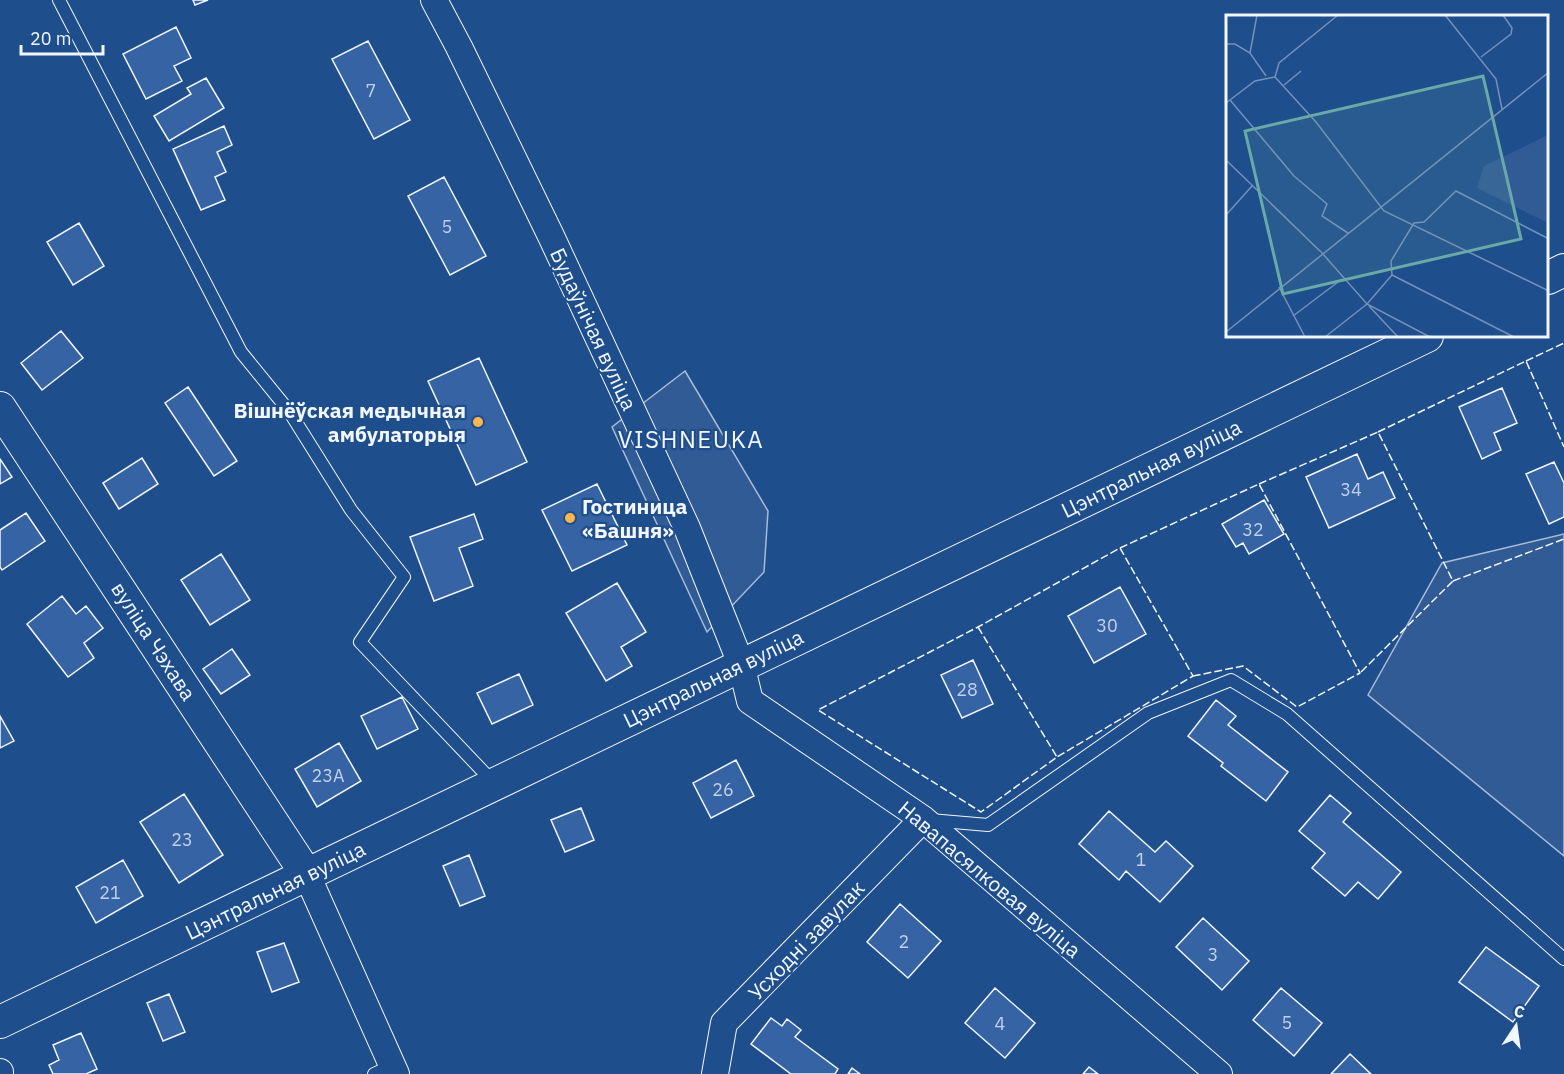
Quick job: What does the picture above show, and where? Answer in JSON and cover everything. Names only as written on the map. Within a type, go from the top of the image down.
[{"type":"street","name":"Будаўнічая вуліца","points":[[434,0],[459,46],[551,236],[687,528],[741,664]]},
{"type":"street","points":[[1549,278],[1564,270]]},
{"type":"street","name":"Цэнтральная вуліца","points":[[0,1022],[1422,338]]},
{"type":"street","name":"вуліца Чэхава","points":[[0,408],[307,875]]},
{"type":"street","name":"Навапасялковая вуліца","points":[[741,664],[750,701],[923,819],[1219,1074]]},
{"type":"street","name":"Усходні завулак","points":[[715,1074],[724,1023],[923,819]]},
{"type":"street","points":[[307,875],[387,1071]]},
{"type":"lane","points":[[59,0],[241,352],[289,411],[351,510],[404,577],[360,642],[495,784]]},
{"type":"lane","points":[[923,819],[988,825],[1148,713],[1232,680],[1287,714],[1564,959]]},
{"type":"shaded area","points":[[685,371],[768,511],[764,572],[707,632],[612,427]]},
{"type":"shaded area","points":[[1564,534],[1564,856],[1368,695],[1442,563]]},
{"type":"building","points":[[193,0],[208,0],[195,5]]},
{"type":"building","points":[[176,27],[191,58],[174,66],[182,81],[146,99],[123,54]]},
{"type":"building","points":[[368,41],[410,120],[374,139],[332,59]]},
{"type":"building","points":[[206,78],[224,108],[169,141],[154,116],[191,94],[187,88]]},
{"type":"building","points":[[224,126],[232,145],[217,152],[226,172],[215,177],[225,200],[201,210],[173,149]]},
{"type":"building","points":[[444,177],[486,256],[450,275],[408,196]]},
{"type":"building","points":[[79,223],[104,266],[73,285],[47,242]]},
{"type":"building","points":[[61,331],[83,358],[42,390],[21,363]]},
{"type":"building","name":"Вішнёўская медычная амбулаторыя","points":[[479,358],[527,462],[476,485],[428,381]]},
{"type":"building","points":[[188,387],[237,461],[214,476],[165,403]]},
{"type":"building","points":[[1502,388],[1517,423],[1494,433],[1501,450],[1482,459],[1459,407]]},
{"type":"building","points":[[1357,454],[1368,479],[1383,472],[1395,498],[1329,528],[1306,477]]},
{"type":"building","points":[[142,458],[158,484],[119,509],[103,483]]},
{"type":"building","points":[[0,459],[12,477],[0,484]]},
{"type":"building","points":[[1554,462],[1564,483],[1564,517],[1549,524],[1526,474]]},
{"type":"building","points":[[597,484],[627,545],[572,571],[542,510]]},
{"type":"building","points":[[1264,500],[1284,534],[1249,554],[1243,543],[1236,547],[1222,524]]},
{"type":"building","points":[[26,513],[45,541],[2,570],[0,567],[0,530]]},
{"type":"building","points":[[474,514],[483,539],[459,548],[473,586],[434,601],[410,537]]},
{"type":"building","points":[[221,554],[250,600],[210,625],[181,580]]},
{"type":"building","points":[[617,583],[646,632],[621,647],[632,666],[606,681],[566,613]]},
{"type":"building","points":[[1120,587],[1146,634],[1094,663],[1068,616]]},
{"type":"building","points":[[62,596],[76,614],[86,606],[103,628],[84,643],[94,658],[68,677],[27,624]]},
{"type":"building","points":[[232,649],[250,675],[221,694],[203,669]]},
{"type":"building","points":[[973,660],[993,704],[962,718],[941,675]]},
{"type":"building","points":[[519,674],[533,705],[492,724],[477,693]]},
{"type":"building","points":[[402,697],[418,729],[377,749],[361,716]]},
{"type":"building","points":[[1216,700],[1236,716],[1228,725],[1288,772],[1266,801],[1221,766],[1223,763],[1188,736]]},
{"type":"building","points":[[0,716],[14,741],[0,748]]},
{"type":"building","points":[[339,743],[361,781],[317,807],[295,769]]},
{"type":"building","points":[[736,760],[754,796],[711,818],[693,783]]},
{"type":"building","points":[[184,794],[223,855],[179,883],[140,822]]},
{"type":"building","points":[[1330,795],[1351,813],[1343,822],[1401,872],[1378,899],[1358,882],[1345,896],[1312,868],[1325,853],[1299,831]]},
{"type":"building","points":[[581,808],[594,840],[565,852],[551,820]]},
{"type":"building","points":[[1109,811],[1155,852],[1166,841],[1193,866],[1160,902],[1126,871],[1119,880],[1079,844]]},
{"type":"building","points":[[469,855],[485,896],[460,906],[443,866]]},
{"type":"building","points":[[123,860],[143,896],[96,923],[76,887]]},
{"type":"building","points":[[900,904],[941,941],[908,978],[867,942]]},
{"type":"building","points":[[1203,918],[1249,961],[1222,990],[1176,947]]},
{"type":"building","points":[[284,943],[299,982],[272,992],[257,952]]},
{"type":"building","points":[[1486,947],[1539,986],[1513,1022],[1459,982]]},
{"type":"building","points":[[995,988],[1035,1023],[1005,1058],[965,1023]]},
{"type":"building","points":[[1281,988],[1322,1023],[1294,1056],[1253,1020]]},
{"type":"building","points":[[169,994],[185,1032],[163,1041],[147,1003]]},
{"type":"building","points":[[771,1018],[782,1026],[787,1019],[801,1030],[795,1037],[838,1069],[835,1074],[791,1074],[751,1044]]},
{"type":"building","points":[[81,1033],[97,1069],[86,1074],[53,1074],[49,1065],[59,1060],[53,1045]]},
{"type":"building","points":[[1350,1054],[1371,1074],[1331,1074]]},
{"type":"building","points":[[1089,1067],[1098,1074],[1083,1074]]},
{"type":"building","points":[[852,1068],[860,1074],[848,1074]]},
{"type":"fence","points":[[1526,361],[1564,343]]},
{"type":"fence","points":[[1378,432],[1526,361],[1564,447]]},
{"type":"fence","points":[[1259,484],[1378,432],[1453,581],[1360,673]]},
{"type":"fence","points":[[1120,548],[1259,484],[1360,673],[1297,707],[1243,666],[1193,676]]},
{"type":"fence","points":[[1453,581],[1564,539]]},
{"type":"fence","points":[[978,627],[1057,757],[981,812],[818,710],[978,627],[1120,548],[1193,676],[1057,757]]},
{"type":"place","name":"Вішнёўская медычная амбулаторыя","points":[[478,422]]},
{"type":"place","name":"Гостиница «Башня»","points":[[570,518]]},
{"type":"district","name":"VISHNEUKA","points":[[691,439]]}]
